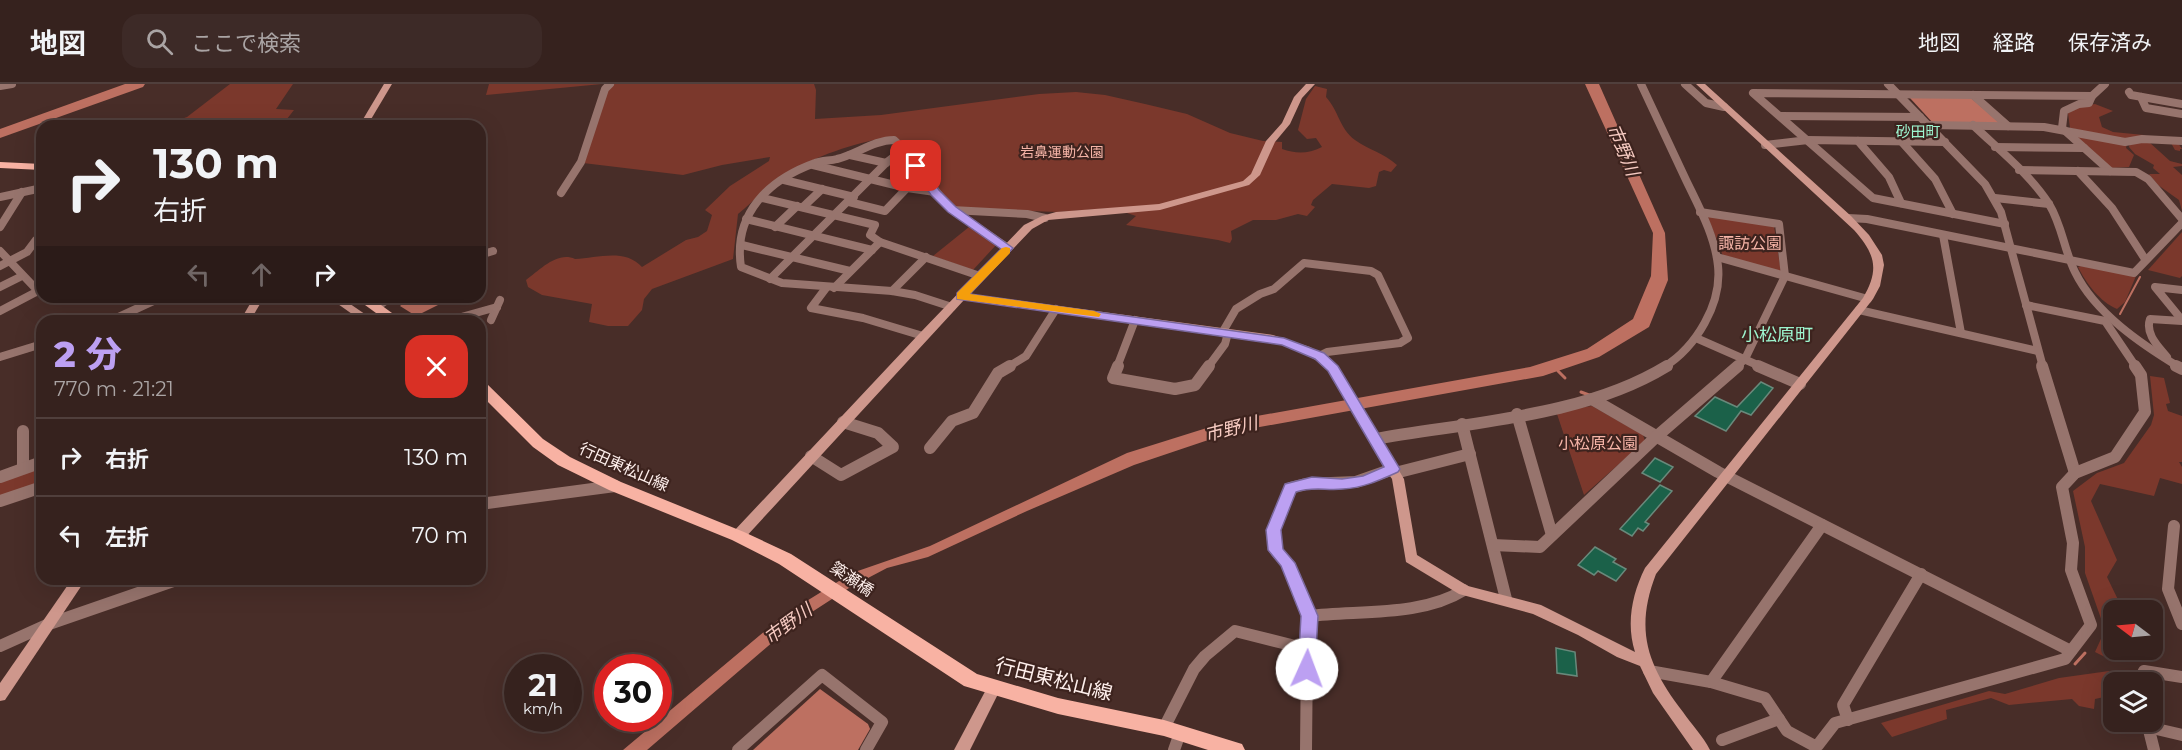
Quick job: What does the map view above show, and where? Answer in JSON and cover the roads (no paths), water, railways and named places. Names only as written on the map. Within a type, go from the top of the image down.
[{"type":"main road","points":[[0,165],[36,167]]},
{"type":"main road","points":[[371,303],[388,315]]},
{"type":"main road","name":"行田東松山線","points":[[486,391],[550,452],[582,471],[738,536],[805,571]]},
{"type":"main road","name":"簗瀬橋","points":[[805,571],[876,619]]},
{"type":"main road","name":"行田東松山線","points":[[876,619],[971,680],[1173,737],[1235,750]]},
{"type":"street","points":[[0,86],[12,84]]},
{"type":"street","points":[[367,120],[388,84]]},
{"type":"street","points":[[561,193],[581,162],[605,89],[610,84]]},
{"type":"street","points":[[952,210],[1028,214],[1045,218],[1160,207],[1246,183],[1255,176],[1272,141],[1286,124],[1298,97],[1311,84]]},
{"type":"street","points":[[1376,439],[1592,399],[1628,387],[1650,376],[1684,352],[1696,338],[1715,303],[1719,281],[1717,257],[1700,212],[1641,84]]},
{"type":"street","points":[[1685,84],[1706,103],[1724,107]]},
{"type":"street","points":[[1700,84],[1848,218],[1870,242],[1879,260],[1879,281],[1868,299],[1646,580],[1639,600],[1637,624],[1647,667],[1664,700],[1702,750]]},
{"type":"street","points":[[1888,84],[1978,176],[1995,198],[2005,224],[2038,351],[2075,473]]},
{"type":"street","points":[[1926,84],[1936,94]]},
{"type":"street","points":[[2062,128],[2064,111],[2079,104],[2089,103],[2092,96],[2105,84]]},
{"type":"street","points":[[2129,92],[2131,95],[2182,104]]},
{"type":"street","points":[[2005,224],[1873,198],[1753,93],[2092,96]]},
{"type":"street","points":[[1973,95],[2008,126]]},
{"type":"street","points":[[2140,97],[2146,108],[2182,114]]},
{"type":"street","points":[[1781,116],[1920,117]]},
{"type":"street","points":[[1928,125],[2062,128],[2125,142],[2142,139],[2182,141]]},
{"type":"street","points":[[1973,125],[2019,170],[2049,204],[2059,224],[2076,275],[2090,293],[2138,340],[2182,369]]},
{"type":"street","points":[[2062,128],[2110,171]]},
{"type":"street","points":[[952,307],[915,295],[892,291],[782,283],[741,267],[746,219],[750,210],[784,180],[813,165],[828,158],[836,160],[885,140],[894,140],[904,149],[935,192],[952,210],[1008,248]]},
{"type":"street","points":[[1765,145],[1808,140],[1945,142]]},
{"type":"street","points":[[1858,141],[1890,176],[1901,203]]},
{"type":"street","points":[[1901,141],[1935,179],[1953,214]]},
{"type":"street","points":[[1995,147],[2084,148]]},
{"type":"street","points":[[770,279],[886,163],[904,149]]},
{"type":"street","points":[[850,154],[886,163]]},
{"type":"street","points":[[813,165],[907,188],[935,192]]},
{"type":"street","points":[[1848,218],[1867,219],[2134,273],[2182,221],[2148,179],[2136,172],[2019,170]]},
{"type":"street","points":[[2078,171],[2109,206],[2126,230],[2134,249],[2145,259]]},
{"type":"street","points":[[784,180],[822,189],[885,211],[907,188]]},
{"type":"street","points":[[0,197],[36,189]]},
{"type":"street","points":[[775,226],[822,189]]},
{"type":"street","points":[[0,227],[22,192]]},
{"type":"street","points":[[762,198],[875,225],[870,234],[880,242],[980,276]]},
{"type":"street","points":[[1995,198],[2049,204]]},
{"type":"street","points":[[1493,545],[1540,547],[1656,437],[1745,359],[1785,276],[1779,224],[1700,212]]},
{"type":"street","points":[[738,536],[980,276],[1028,227],[1045,218]]},
{"type":"street","points":[[746,219],[872,250]]},
{"type":"street","points":[[1943,235],[1961,333]]},
{"type":"street","points":[[0,266],[27,252],[36,240]]},
{"type":"street","points":[[880,242],[811,308],[863,318],[923,336]]},
{"type":"street","points":[[742,245],[850,271]]},
{"type":"street","points":[[0,251],[36,289]]},
{"type":"street","points":[[486,253],[493,251]]},
{"type":"street","points":[[892,291],[926,257]]},
{"type":"street","points":[[1717,257],[1868,299]]},
{"type":"street","points":[[1135,320],[1113,378],[1175,389],[1195,385],[1225,344],[1225,333],[1230,316],[1236,309],[1260,294],[1274,289],[1304,263],[1371,271],[1378,275],[1408,338],[1400,343],[1327,352],[1319,356]]},
{"type":"street","points":[[0,287],[22,276]]},
{"type":"street","points":[[2182,290],[2155,287],[2182,321]]},
{"type":"street","points":[[0,311],[36,292]]},
{"type":"street","points":[[961,296],[1290,343],[1319,356],[1340,379],[1394,471],[1411,558],[1464,590],[1506,599],[1536,609],[1583,631],[1647,667],[1765,698],[1787,731],[1813,745],[1818,745],[1835,723],[2065,659],[2091,624],[2071,570],[2073,543],[2062,487],[2075,473],[2115,457],[2145,412],[2141,375],[2105,321],[2026,305]]},
{"type":"street","points":[[123,315],[149,303]]},
{"type":"street","points":[[341,303],[357,315]]},
{"type":"street","points":[[377,307],[383,303]]},
{"type":"street","points":[[464,315],[498,303],[491,320]]},
{"type":"street","points":[[930,448],[952,421],[973,413],[998,373],[1026,356],[1056,309]]},
{"type":"street","points":[[1859,310],[2038,351]]},
{"type":"street","points":[[2166,360],[2167,356],[2154,341],[2148,325],[2150,319],[2182,321]]},
{"type":"street","points":[[1696,338],[1800,384]]},
{"type":"street","points":[[2,353],[36,345]]},
{"type":"street","points":[[1592,399],[1727,476],[2071,651]]},
{"type":"street","points":[[1517,414],[1552,535]]},
{"type":"street","points":[[811,456],[841,476],[858,464],[889,451],[893,447],[892,443],[879,434],[843,422]]},
{"type":"street","points":[[1462,424],[1506,599]]},
{"type":"street","points":[[23,430],[23,468]]},
{"type":"street","points":[[1306,750],[1309,616],[1287,563],[1275,550],[1273,530],[1290,488],[1312,482],[1342,484],[1365,480],[1470,454]]},
{"type":"street","points":[[0,477],[36,464]]},
{"type":"street","points":[[486,503],[615,486]]},
{"type":"street","points":[[0,501],[36,489]]},
{"type":"street","points":[[1711,682],[1822,525]]},
{"type":"street","points":[[2174,526],[2168,589],[2182,624]]},
{"type":"street","points":[[1848,720],[1843,705],[1920,574]]},
{"type":"street","points":[[0,695],[75,585]]},
{"type":"street","points":[[0,646],[49,624],[162,585]]},
{"type":"street","points":[[1309,616],[1355,611],[1408,610],[1455,598],[1464,590]]},
{"type":"street","points":[[1173,737],[1194,669],[1205,656],[1235,631],[1307,649]]},
{"type":"street","points":[[2163,674],[2182,677]]},
{"type":"street","points":[[738,750],[822,675],[882,722],[866,750]]},
{"type":"street","points":[[962,750],[994,688]]},
{"type":"street","points":[[1722,740],[1779,719]]},
{"type":"street","points":[[2163,729],[2182,735]]},
{"type":"street","points":[[2150,732],[2154,750]]},
{"type":"water","name":"市野川","points":[[1585,84],[1599,84],[1665,233],[1668,280],[1649,327],[1599,357],[1543,376],[1232,432],[1134,465],[928,557],[887,568],[849,588],[795,623],[672,729],[672,709],[784,615],[852,573],[930,546],[1127,453],[1229,421],[1530,367],[1587,349],[1633,319],[1651,276],[1653,233]]},
{"type":"water","points":[[1910,98],[1971,98],[2000,123],[1933,123]]},
{"type":"water","points":[[403,303],[442,303],[418,315],[400,306]]},
{"type":"water","points":[[820,689],[868,724],[870,729],[858,750],[753,750]]},
{"type":"water","points":[[644,732],[668,732],[647,750],[623,750]]},
{"type":"waterway","points":[[39,120],[138,84]]},
{"type":"waterway","points":[[0,134],[36,121]]},
{"type":"waterway","points":[[2120,314],[2140,277]]},
{"type":"waterway","points":[[1558,371],[1565,378]]},
{"type":"waterway","points":[[1581,392],[1589,395]]},
{"type":"waterway","points":[[2075,664],[2085,653]]},
{"type":"district","name":"砂田町","points":[[1918,131]]},
{"type":"district","name":"小松原町","points":[[1777,335]]},
{"type":"park label","name":"岩鼻運動公園","points":[[1062,152]]},
{"type":"park label","name":"諏訪公園","points":[[1750,243]]},
{"type":"park label","name":"小松原公園","points":[[1598,443]]}]
